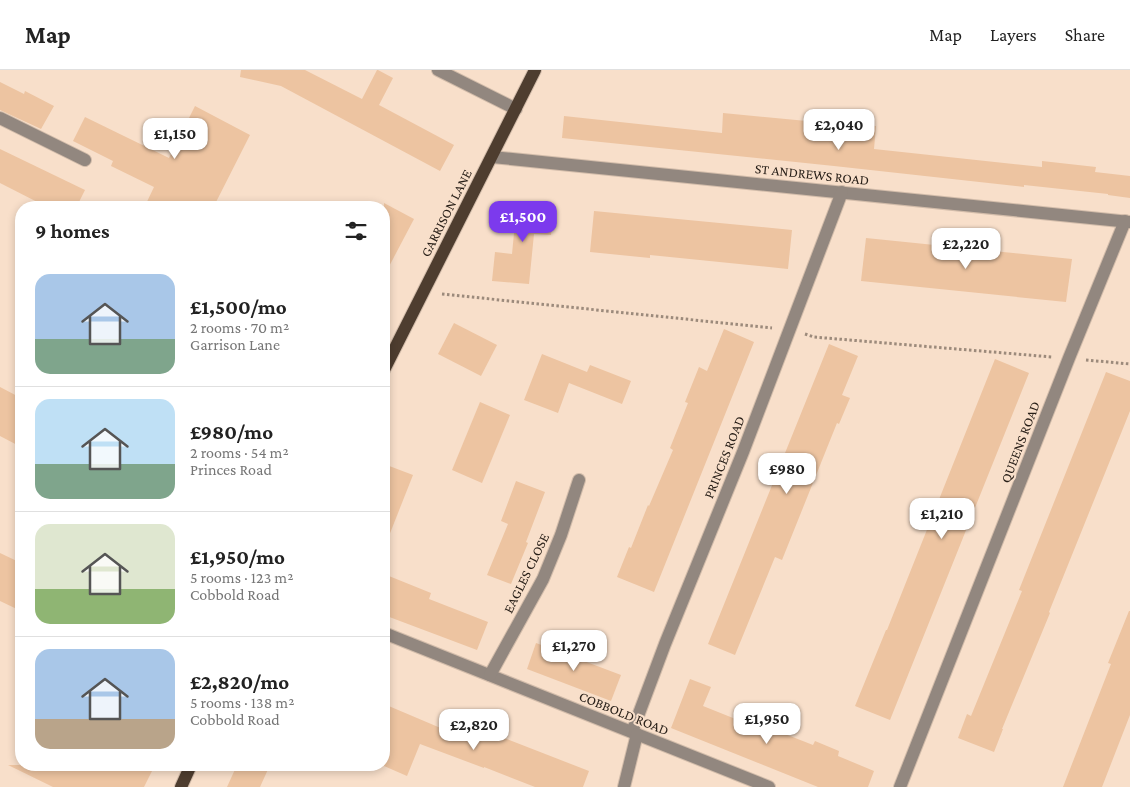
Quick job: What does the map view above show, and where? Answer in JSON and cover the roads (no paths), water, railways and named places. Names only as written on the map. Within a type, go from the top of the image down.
[{"type":"main road","name":"GARRISON LANE","points":[[390,358],[535,70]]},
{"type":"main road","points":[[181,787],[188,771]]},
{"type":"street","points":[[438,70],[516,109]]},
{"type":"street","points":[[0,118],[85,160]]},
{"type":"street","name":"ST ANDREWS ROAD","points":[[492,157],[1128,221]]},
{"type":"street","name":"PRINCES ROAD","points":[[624,787],[634,733],[665,644],[743,452],[842,192]]},
{"type":"street","name":"QUEENS ROAD","points":[[900,787],[1069,358],[1128,221]]},
{"type":"street","name":"EAGLES CLOSE","points":[[490,675],[543,579],[580,480]]},
{"type":"street","name":"COBBOLD ROAD","points":[[390,635],[769,787]]}]
